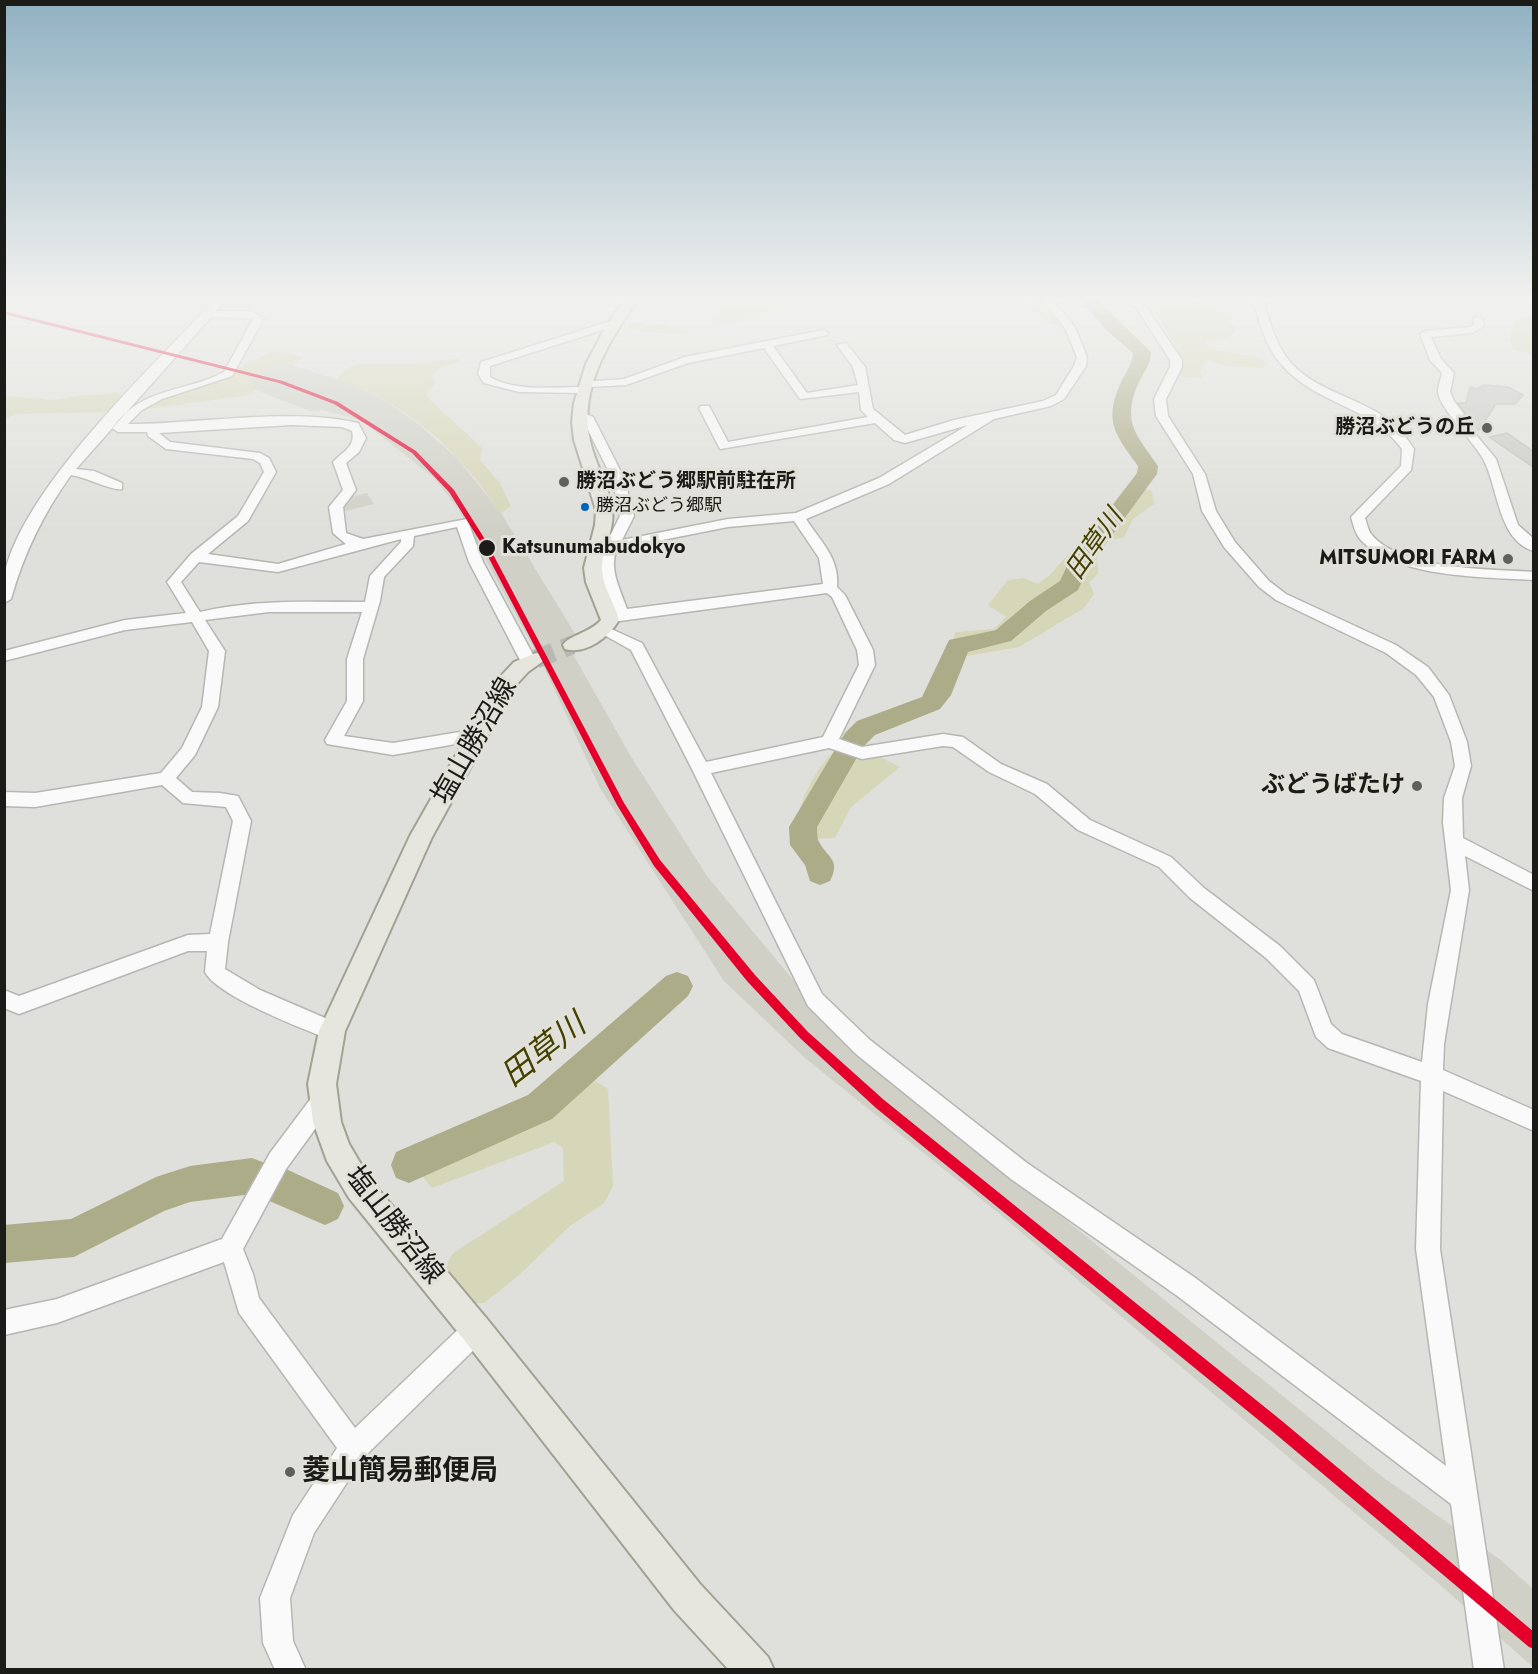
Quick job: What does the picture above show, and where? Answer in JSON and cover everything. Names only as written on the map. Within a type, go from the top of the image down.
[{"type":"main road","points":[[572,645],[612,622],[593,570],[605,513],[583,446],[581,416],[590,376]]},
{"type":"main road","name":"塩山勝沼線","points":[[533,661],[512,675],[421,836],[332,1031],[322,1084],[327,1122],[337,1151],[359,1188],[476,1330],[687,1597],[755,1670]]},
{"type":"street","points":[[4,599],[19,549],[46,497],[76,458],[150,376]]},
{"type":"street","points":[[222,376],[155,396],[133,410],[118,428],[324,423],[352,425],[357,429],[360,438],[355,449],[339,462],[350,490],[336,507],[338,529],[342,538],[348,542],[363,543]]},
{"type":"street","points":[[484,376],[488,382],[503,386],[586,387],[626,382],[642,376]]},
{"type":"street","points":[[789,376],[804,397],[864,388]]},
{"type":"street","points":[[861,376],[867,410],[905,439],[1055,401],[1073,376]]},
{"type":"street","points":[[1171,376],[1160,399],[1162,416],[1199,474],[1209,511],[1230,544],[1264,584],[1281,597],[1390,649],[1422,671],[1442,695],[1459,742],[1463,766],[1453,798],[1454,842],[1460,890],[1438,1004],[1431,1074],[1428,1249],[1487,1658]]},
{"type":"street","points":[[1301,376],[1370,411],[1394,430],[1408,449],[1407,467],[1358,517],[1358,528],[1364,536],[1385,553],[1415,564],[1533,576]]},
{"type":"street","points":[[1447,376],[1444,392],[1448,402],[1463,421],[1466,431],[1490,459],[1512,527],[1533,548]]},
{"type":"street","points":[[705,408],[724,446],[877,419]]},
{"type":"street","points":[[581,416],[589,420],[618,478],[627,516],[607,556],[612,622],[637,647],[701,769],[815,1000],[862,1047],[1019,1171],[1185,1286],[1464,1504]]},
{"type":"street","points":[[613,546],[716,523],[750,518],[798,517],[884,481],[989,417]]},
{"type":"street","points":[[4,799],[46,799],[166,778],[189,751],[210,707],[217,651],[174,582],[196,557],[243,518],[270,472],[265,461],[256,456],[166,445],[152,433],[158,428]]},
{"type":"street","points":[[65,471],[82,471],[117,486]]},
{"type":"street","points":[[798,517],[804,529],[823,550],[830,566],[830,588],[838,595],[865,650],[867,665],[830,742]]},
{"type":"street","points":[[196,557],[278,568],[363,543],[462,522],[476,562],[533,661]]},
{"type":"street","points":[[407,534],[408,543],[376,576],[371,607],[355,659],[355,701],[333,740],[393,749],[478,735]]},
{"type":"street","points":[[612,622],[830,588]]},
{"type":"street","points":[[4,656],[125,625],[197,617],[223,611],[270,607],[371,607]]},
{"type":"street","points":[[701,769],[830,742],[862,753],[943,740],[957,741],[995,768],[1041,789],[1084,825],[1165,862],[1197,893],[1273,952],[1307,986],[1323,1030],[1335,1041],[1431,1074],[1533,1121]]},
{"type":"street","points":[[166,778],[179,796],[192,800],[232,801],[242,821],[218,942],[215,972],[225,984],[304,1016],[332,1031]]},
{"type":"street","points":[[1454,842],[1533,884]]},
{"type":"street","points":[[4,999],[19,1005],[188,943],[218,942]]},
{"type":"street","points":[[4,1323],[57,1311],[230,1248],[278,1161],[323,1100]]},
{"type":"street","points":[[230,1248],[241,1274],[248,1304],[353,1448]]},
{"type":"street","points":[[291,1670],[278,1642],[275,1598],[303,1525],[353,1448],[476,1330]]},
{"type":"shaded area","points":[[255,376],[327,376],[346,382],[384,400],[417,423],[457,458],[501,513],[577,637],[566,642],[630,755],[707,876],[827,1021],[919,1101],[1384,1478],[1502,1561],[1533,1589],[1533,1667],[1438,1583],[996,1211],[805,1058],[724,981],[600,788],[543,665],[458,508],[434,478],[361,420],[322,410],[310,411],[256,390],[249,380]]},
{"type":"shaded area","points":[[367,493],[374,504],[341,512],[342,504],[350,497]]},
{"type":"green space","points":[[255,376],[249,380],[256,390],[245,396],[146,409],[142,404],[226,378]]},
{"type":"green space","points":[[339,376],[431,376],[435,383],[426,396],[482,448],[480,460],[500,483],[511,506],[501,513],[470,472],[446,446],[418,422],[370,392],[336,379]]},
{"type":"green space","points":[[1201,376],[1202,378],[1184,377]]},
{"type":"green space","points":[[118,393],[123,398],[116,407],[106,412],[17,414],[5,419],[5,396],[56,400]]},
{"type":"green space","points":[[1129,486],[1152,491],[1154,504],[1133,519],[1124,537],[1107,541],[1096,552],[1098,574],[1089,582],[1094,594],[1084,608],[1019,647],[967,656],[950,647],[956,632],[994,629],[1006,617],[988,605],[1008,580],[1024,578],[1038,584],[1049,576]]},
{"type":"green space","points":[[835,750],[876,755],[900,767],[851,807],[835,838],[810,839],[797,820],[816,773]]},
{"type":"green space","points":[[588,1077],[608,1089],[613,1186],[604,1203],[570,1226],[519,1275],[484,1303],[469,1303],[442,1274],[452,1254],[564,1181],[563,1148],[554,1142],[432,1188],[420,1173],[437,1136],[482,1118],[564,1094]]},
{"type":"building","points":[[1485,385],[1508,387],[1523,395],[1515,404],[1496,404],[1479,430],[1473,426],[1458,403],[1466,403],[1470,387],[1476,389]]},
{"type":"building","points":[[1507,433],[1533,451],[1533,467],[1489,437]]},
{"type":"waterway","name":"田草川","points":[[820,873],[819,861],[804,845],[803,827],[854,740],[866,728],[931,703],[938,695],[958,646],[1003,636],[1013,630],[1038,606],[1070,585],[1077,567],[1147,474],[1148,466],[1125,434],[1120,416],[1125,393],[1133,376]]},
{"type":"waterway","name":"田草川","points":[[409,1165],[540,1107],[677,986]]},
{"type":"waterway","name":"田草川","points":[[4,1244],[74,1238],[156,1195],[190,1184],[252,1176]]},
{"type":"waterway","name":"田草川","points":[[280,1187],[288,1188],[325,1206]]},
{"type":"tunnel","points":[[536,659],[572,645]]},
{"type":"transit line","points":[[258,376],[281,382],[336,403],[414,452],[452,491],[483,541],[621,805],[657,863],[751,978],[804,1035],[880,1104],[1277,1426],[1534,1642]]},
{"type":"place","name":"勝沼ぶどうの丘","points":[[1487,428]]},
{"type":"place","name":"勝沼ぶどう郷駅前駐在所","points":[[564,482]]},
{"type":"place","name":"勝沼ぶどう郷駅","points":[[585,507]]},
{"type":"place","name":"Katsunumabudokyo","points":[[487,548]]},
{"type":"place","name":"MITSUMORI FARM","points":[[1508,559]]},
{"type":"place","name":"ぶどうばたけ","points":[[1417,786]]},
{"type":"place","name":"菱山簡易郵便局","points":[[290,1472]]}]
